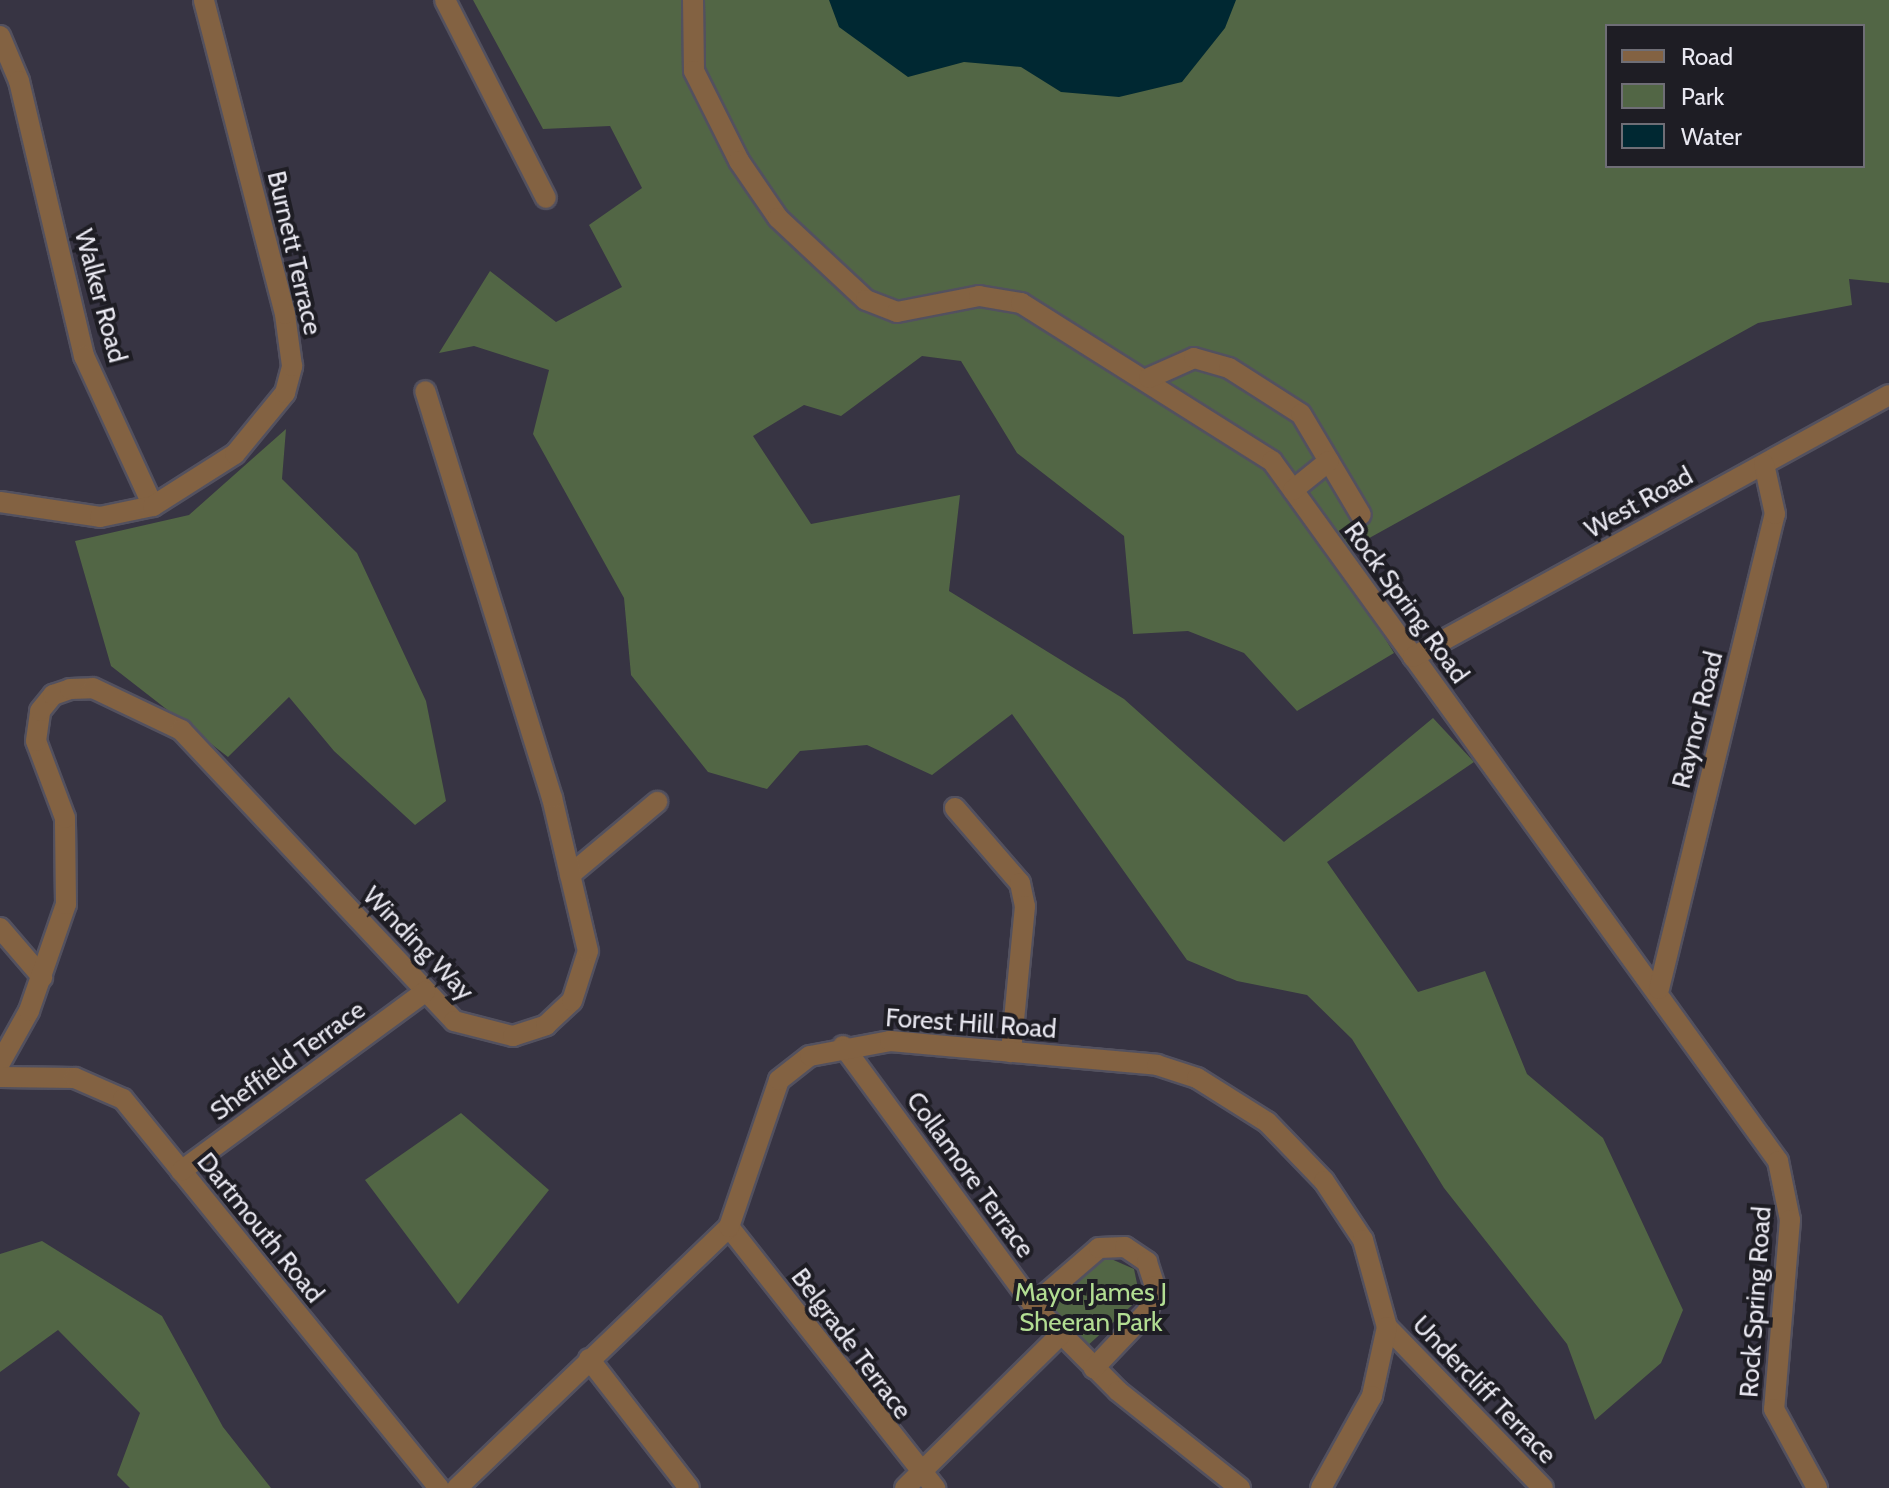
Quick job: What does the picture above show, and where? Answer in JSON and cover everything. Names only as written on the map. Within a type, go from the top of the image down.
[{"type":"street","name":"Burnett Terrace","points":[[153,506],[235,454],[273,414],[292,366],[285,314],[204,0]]},
{"type":"street","points":[[445,0],[546,198]]},
{"type":"street","name":"Rock Spring Road","points":[[693,0],[694,71],[739,161],[778,218],[866,300],[897,312],[979,296],[1021,303],[1149,378],[1272,461],[1659,989],[1789,1186],[1774,1409],[1817,1488]]},
{"type":"street","name":"Walker Road","points":[[0,36],[19,81],[84,356],[153,506]]},
{"type":"street","points":[[1149,378],[1194,358],[1229,368],[1301,414],[1361,515]]},
{"type":"street","name":"Winding Way","points":[[0,1063],[42,977],[70,879],[65,818],[36,741],[40,711],[53,695],[93,688],[181,730],[454,1021],[495,1036],[530,1033],[560,1015],[581,986],[588,951],[570,875],[425,391]]},
{"type":"street","name":"West Road","points":[[1413,657],[1889,395]]},
{"type":"street","points":[[1293,490],[1329,461]]},
{"type":"street","name":"Raynor Road","points":[[1659,989],[1775,514],[1764,464]]},
{"type":"street","points":[[0,502],[100,517],[153,506]]},
{"type":"street","points":[[570,875],[657,802]]},
{"type":"street","points":[[955,808],[1020,883],[1025,906],[1011,1052]]},
{"type":"street","points":[[0,928],[42,977]]},
{"type":"street","name":"Sheffield Terrace","points":[[181,1171],[425,992]]},
{"type":"street","name":"Forest Hill Road","points":[[457,1488],[729,1227],[779,1080],[810,1056],[843,1046],[890,1041],[1157,1065],[1232,1094],[1324,1181],[1350,1218],[1387,1327]]},
{"type":"street","name":"Collamore Terrace","points":[[843,1046],[1033,1305],[1094,1368],[1240,1488]]},
{"type":"street","name":"Dartmouth Road","points":[[0,1077],[75,1078],[111,1093],[181,1171],[439,1488]]},
{"type":"street","name":"Belgrade Terrace","points":[[729,1227],[912,1481],[935,1488]]},
{"type":"street","points":[[1033,1305],[1099,1248],[1125,1247],[1147,1262],[1155,1286],[1148,1311],[1094,1368]]},
{"type":"street","points":[[1321,1488],[1372,1396],[1387,1327]]},
{"type":"street","name":"Undercliff Terrace","points":[[1387,1327],[1543,1488]]},
{"type":"street","points":[[912,1481],[1060,1335]]},
{"type":"street","points":[[589,1359],[689,1488]]},
{"type":"green space","points":[[473,0],[1889,0],[1889,283],[1849,279],[1852,305],[1758,323],[1335,557],[1394,653],[1297,711],[1244,653],[1188,631],[1133,634],[1124,536],[1017,453],[961,361],[922,356],[841,416],[804,405],[753,436],[811,524],[960,495],[949,591],[1124,699],[1284,842],[1433,718],[1474,762],[1327,862],[1418,992],[1485,971],[1527,1074],[1603,1138],[1683,1310],[1661,1363],[1595,1420],[1567,1344],[1444,1188],[1352,1039],[1307,995],[1237,981],[1187,960],[1012,714],[932,775],[867,745],[800,751],[767,789],[708,772],[631,675],[624,598],[533,434],[549,370],[474,346],[439,353],[490,271],[556,322],[622,287],[589,225],[642,188],[610,126],[543,129]]},
{"type":"green space","points":[[286,429],[282,479],[357,553],[426,701],[446,801],[415,825],[334,751],[289,697],[228,757],[111,666],[75,541],[189,515]]},
{"type":"green space","points":[[461,1113],[549,1190],[458,1304],[365,1180]]},
{"type":"green space","points":[[42,1241],[162,1316],[223,1427],[271,1488],[130,1488],[117,1475],[140,1413],[58,1330],[0,1372],[0,1254]]},
{"type":"green space","name":"Mayor James J Sheeran Park","points":[[1109,1258],[1134,1269],[1140,1298],[1085,1348],[1050,1305],[1092,1263]]},
{"type":"water","points":[[829,0],[1236,0],[1225,28],[1182,82],[1119,97],[1061,92],[1021,67],[964,62],[908,77],[839,27]]}]
